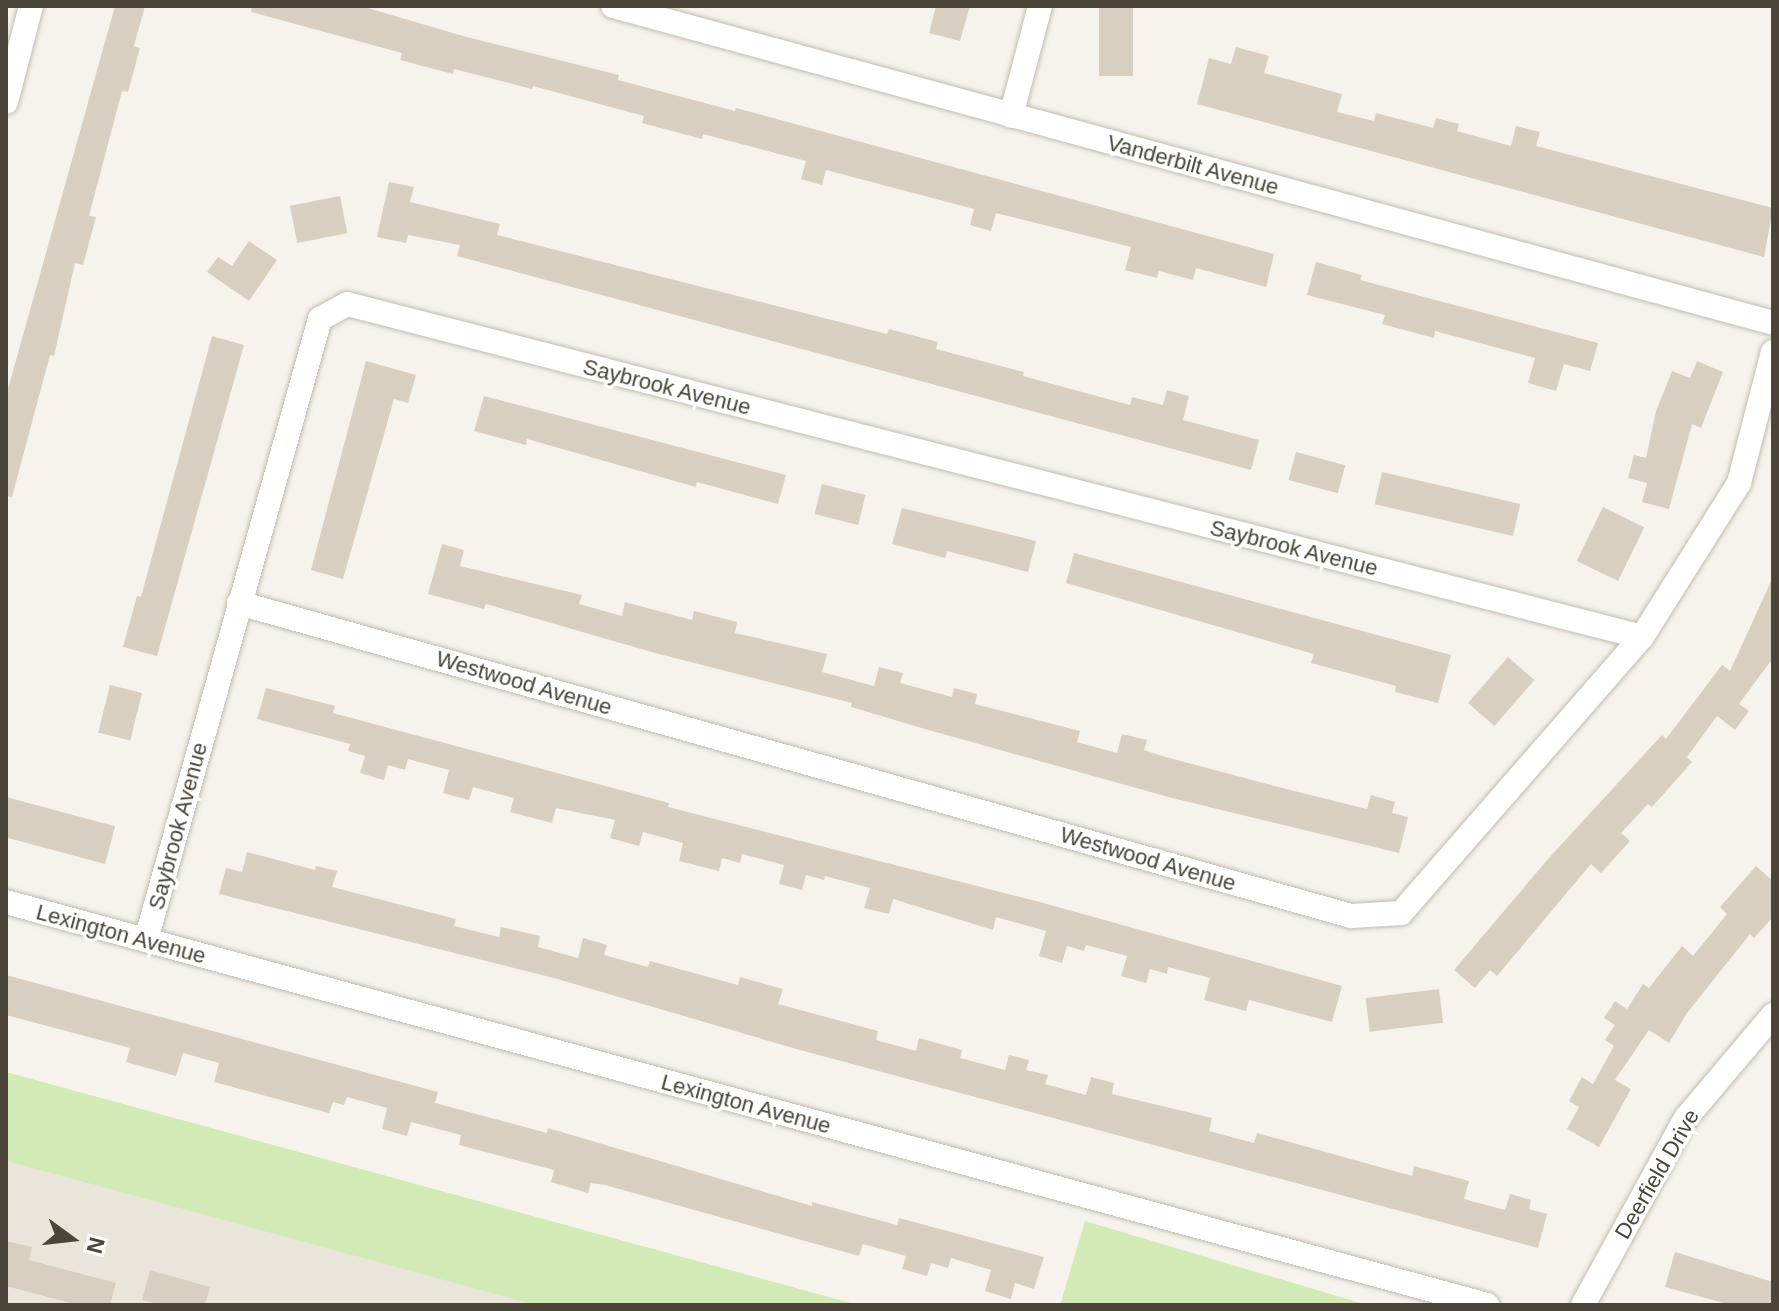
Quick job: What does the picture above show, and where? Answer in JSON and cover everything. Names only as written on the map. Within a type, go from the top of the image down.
[{"type":"street","points":[[6,102],[31,6]]},
{"type":"street","name":"Vanderbilt Avenue","points":[[613,6],[1773,323]]},
{"type":"street","points":[[1011,116],[1040,6]]},
{"type":"street","name":"Saybrook Avenue","points":[[146,940],[320,319],[347,304],[1642,637]]},
{"type":"street","name":"Westwood Avenue","points":[[239,603],[1351,916],[1401,913],[1642,637],[1739,483],[1773,352]]},
{"type":"street","name":"Lexington Avenue","points":[[6,902],[1487,1305]]},
{"type":"street","name":"Deerfield Drive","points":[[1583,1305],[1686,1118],[1768,1026]]},
{"type":"shaded area","points":[[6,1161],[535,1305],[6,1305]]},
{"type":"green space","points":[[6,1072],[858,1305],[535,1305],[6,1161]]},
{"type":"green space","points":[[1085,1221],[1367,1305],[1060,1305]]},
{"type":"building","points":[[115,6],[145,6],[134,46],[140,48],[128,92],[122,91],[89,216],[96,217],[83,265],[75,263],[54,356],[50,355],[12,497],[6,496],[6,396]]},
{"type":"building","points":[[252,6],[361,6],[463,36],[619,75],[618,80],[735,111],[736,108],[1274,254],[1266,287],[1196,268],[1193,280],[1159,271],[1157,278],[1125,270],[1131,247],[996,213],[991,231],[970,225],[974,209],[826,170],[822,185],[801,179],[806,161],[703,134],[702,139],[642,123],[644,116],[533,86],[532,89],[454,69],[453,74],[400,60],[402,53],[251,12]]},
{"type":"building","points":[[936,6],[970,6],[960,41],[929,33]]},
{"type":"building","points":[[1099,6],[1133,6],[1133,76],[1099,76]]},
{"type":"building","points":[[1236,47],[1269,56],[1264,73],[1342,94],[1337,112],[1374,121],[1376,113],[1433,128],[1436,118],[1459,124],[1457,131],[1511,146],[1516,126],[1540,132],[1536,146],[1773,208],[1764,257],[1197,104],[1209,58],[1231,64]]},
{"type":"building","points":[[389,182],[414,187],[410,202],[500,224],[497,235],[887,334],[889,329],[938,342],[936,349],[1130,405],[1132,397],[1163,405],[1167,390],[1189,396],[1183,420],[1259,440],[1251,470],[457,256],[460,245],[408,235],[406,243],[377,237]]},
{"type":"building","points":[[340,196],[347,233],[297,243],[290,206]]},
{"type":"building","points":[[249,241],[277,260],[249,301],[207,272],[218,257],[232,266]]},
{"type":"building","points":[[1316,262],[1362,275],[1360,280],[1598,343],[1590,371],[1564,364],[1556,391],[1528,383],[1535,358],[1435,331],[1434,338],[1382,324],[1385,315],[1307,295]]},
{"type":"building","points":[[212,336],[244,345],[157,656],[123,647],[137,596],[141,597]]},
{"type":"building","points":[[366,361],[416,375],[408,403],[394,399],[343,579],[311,570]]},
{"type":"building","points":[[1697,361],[1723,372],[1701,428],[1692,424],[1669,509],[1642,502],[1647,483],[1628,478],[1634,455],[1646,458],[1656,411],[1672,371],[1690,378]]},
{"type":"building","points":[[484,396],[786,475],[778,504],[697,482],[696,487],[527,439],[526,445],[474,431]]},
{"type":"building","points":[[1296,452],[1345,465],[1338,493],[1288,480]]},
{"type":"building","points":[[1382,472],[1520,504],[1513,536],[1375,504]]},
{"type":"building","points":[[822,484],[866,495],[858,525],[815,514]]},
{"type":"building","points":[[1603,507],[1644,527],[1618,581],[1577,561]]},
{"type":"building","points":[[902,508],[1036,541],[1028,572],[947,551],[945,558],[892,544]]},
{"type":"building","points":[[442,544],[464,550],[460,566],[582,595],[579,604],[622,616],[625,602],[692,620],[694,611],[737,622],[735,633],[827,654],[822,672],[874,686],[879,667],[903,673],[900,683],[952,697],[954,688],[977,694],[975,704],[1080,731],[1077,742],[1117,753],[1122,734],[1147,740],[1144,750],[1162,756],[1290,790],[1367,809],[1371,795],[1395,802],[1392,813],[1408,817],[1399,853],[1172,798],[925,729],[851,707],[852,703],[655,653],[486,604],[484,609],[428,594]]},
{"type":"building","points":[[1074,553],[1451,655],[1438,703],[1395,692],[1396,686],[1311,663],[1314,654],[1066,583]]},
{"type":"building","points":[[1773,577],[1773,658],[1739,704],[1749,711],[1735,730],[1717,716],[1687,757],[1692,762],[1652,807],[1648,804],[1621,833],[1630,841],[1601,873],[1591,864],[1497,976],[1490,970],[1475,988],[1454,970],[1548,859],[1662,735],[1666,739],[1722,665],[1730,671]]},
{"type":"building","points":[[1508,657],[1534,680],[1494,726],[1468,703]]},
{"type":"building","points":[[110,685],[142,693],[130,741],[98,733]]},
{"type":"building","points":[[266,688],[335,706],[333,713],[669,803],[668,807],[1036,901],[1342,986],[1332,1022],[1249,1000],[1246,1011],[1204,1000],[1210,978],[1168,967],[1167,974],[1150,969],[1146,983],[1121,976],[1127,956],[1086,945],[1084,951],[1067,946],[1062,963],[1039,956],[1046,931],[996,917],[993,930],[893,899],[889,914],[864,908],[870,888],[825,876],[824,880],[806,875],[802,890],[779,884],[784,865],[742,854],[740,863],[722,858],[719,871],[679,861],[683,843],[643,832],[639,846],[610,838],[615,820],[556,808],[552,823],[510,812],[514,798],[473,787],[469,800],[443,793],[449,770],[408,759],[405,770],[388,765],[384,780],[360,773],[365,756],[348,751],[350,744],[257,719]]},
{"type":"building","points":[[6,797],[115,826],[105,864],[6,837]]},
{"type":"building","points":[[247,852],[315,870],[316,866],[337,871],[332,887],[456,919],[454,926],[499,937],[501,927],[540,936],[538,947],[578,958],[583,938],[607,945],[604,955],[648,967],[650,961],[738,985],[740,977],[783,989],[778,1004],[878,1031],[876,1040],[916,1051],[919,1038],[962,1050],[960,1058],[1005,1070],[1009,1055],[1029,1060],[1026,1070],[1048,1075],[1045,1084],[1086,1095],[1091,1077],[1114,1083],[1112,1094],[1212,1118],[1209,1131],[1254,1143],[1257,1133],[1412,1176],[1414,1166],[1469,1181],[1464,1199],[1505,1210],[1510,1194],[1531,1200],[1529,1209],[1547,1214],[1538,1248],[800,1050],[554,978],[219,894],[226,868],[242,872]]},
{"type":"building","points":[[1756,866],[1773,881],[1773,917],[1754,938],[1750,934],[1687,1013],[1669,1043],[1649,1030],[1615,1080],[1631,1089],[1599,1147],[1567,1129],[1579,1107],[1569,1101],[1582,1077],[1593,1084],[1614,1046],[1605,1040],[1615,1025],[1604,1018],[1615,1001],[1627,1009],[1643,984],[1649,988],[1682,946],[1693,956],[1727,914],[1720,907]]},
{"type":"building","points":[[6,975],[438,1092],[435,1103],[547,1133],[548,1128],[812,1206],[812,1202],[897,1225],[899,1218],[1044,1257],[1034,1289],[1015,1283],[1011,1299],[985,1291],[991,1270],[951,1258],[948,1268],[931,1263],[927,1276],[902,1269],[906,1256],[863,1244],[859,1256],[605,1185],[591,1183],[588,1193],[551,1182],[554,1170],[459,1145],[461,1135],[411,1122],[407,1136],[382,1129],[387,1108],[347,1097],[344,1105],[333,1102],[329,1113],[214,1082],[219,1063],[183,1053],[176,1076],[126,1062],[130,1048],[6,1015]]},
{"type":"building","points":[[1439,989],[1443,1023],[1370,1032],[1366,998]]},
{"type":"building","points":[[6,1241],[32,1247],[29,1260],[116,1283],[110,1305],[78,1305],[6,1286]]},
{"type":"building","points":[[1675,1252],[1773,1282],[1773,1305],[1731,1305],[1665,1287]]},
{"type":"building","points":[[150,1270],[210,1287],[205,1305],[162,1305],[142,1300]]}]
